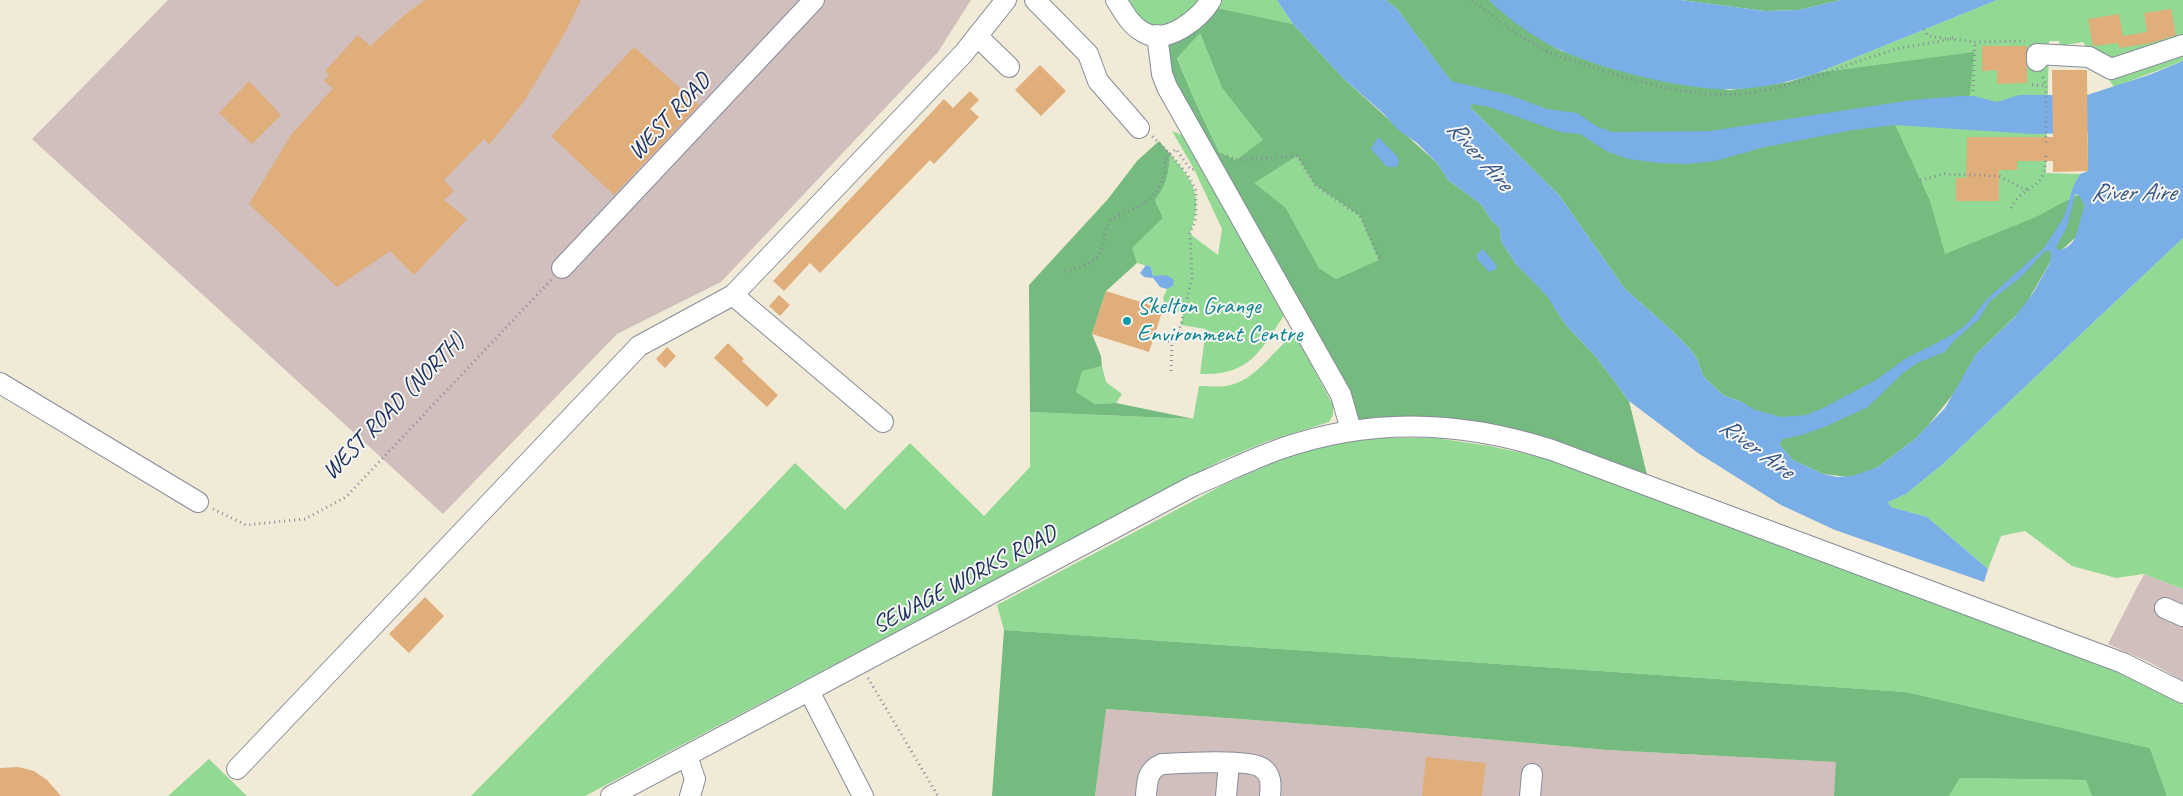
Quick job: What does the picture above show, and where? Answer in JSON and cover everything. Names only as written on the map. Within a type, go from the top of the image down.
[{"type":"street","points":[[237,769],[639,346],[733,294],[963,54],[1006,0]]},
{"type":"street","points":[[1035,0],[1088,54],[1098,81],[1139,128]]},
{"type":"street","points":[[1116,0],[1135,26],[1145,34],[1157,36],[1172,33],[1195,19],[1211,0]]},
{"type":"street","name":"WEST ROAD","points":[[562,268],[808,2]]},
{"type":"street","points":[[977,36],[1009,67]]},
{"type":"street","points":[[1157,36],[1162,74],[1167,87],[1341,395],[1351,430]]},
{"type":"street","points":[[2037,58],[2089,57],[2111,69],[2181,46]]},
{"type":"street","points":[[733,294],[883,422]]},
{"type":"street","points":[[0,383],[198,502]]},
{"type":"street","name":"SEWAGE WORKS ROAD","points":[[611,796],[1193,486],[1277,450],[1351,430],[1412,425],[1477,430],[1523,441],[1601,468],[2123,663],[2183,693]]},
{"type":"street","points":[[2165,608],[2183,616]]},
{"type":"street","points":[[809,691],[863,796]]},
{"type":"street","points":[[687,756],[694,779],[690,796]]},
{"type":"street","points":[[1146,796],[1149,775],[1157,766],[1168,764],[1248,764],[1264,769],[1272,784],[1270,796]]},
{"type":"street","points":[[1226,796],[1229,764]]},
{"type":"street","points":[[1530,796],[1532,774]]},
{"type":"path","points":[[1472,0],[1503,25],[1554,54],[1656,85],[1697,92],[1736,94],[1808,80],[1888,51],[1952,38]]},
{"type":"path","points":[[1924,29],[1928,36],[1975,42],[2027,41],[2043,66],[2043,80],[2046,85],[2046,143]]},
{"type":"path","points":[[1973,91],[1975,42]]},
{"type":"path","points":[[2032,84],[2046,85]]},
{"type":"path","points":[[1139,128],[1160,141],[1188,175],[1196,191],[1196,218],[1190,234],[1192,278],[1182,325],[1172,342],[1171,371]]},
{"type":"path","points":[[1065,272],[1090,264],[1102,252],[1105,230],[1112,218],[1150,198],[1162,185],[1166,171],[1165,158],[1176,149],[1191,170],[1219,152],[1236,160],[1297,156],[1315,185],[1360,216],[1380,260]]},
{"type":"path","points":[[2011,208],[2016,198],[2031,189],[2043,177],[2046,154]]},
{"type":"path","points":[[1920,180],[1945,174],[1999,176],[2024,188],[2031,189]]},
{"type":"path","name":"WEST ROAD (NORTH)","points":[[198,502],[246,525],[305,518],[346,497],[562,268]]},
{"type":"path","points":[[1154,337],[1172,342]]},
{"type":"path","points":[[860,664],[938,796]]},
{"type":"shaded area","points":[[168,0],[971,0],[938,52],[721,282],[617,334],[443,514],[32,139]]},
{"type":"shaded area","points":[[2144,574],[2183,589],[2183,681],[2151,663],[2108,644]]},
{"type":"shaded area","points":[[1105,709],[1373,729],[1607,750],[1837,762],[1834,796],[1095,796]]},
{"type":"green space","points":[[1116,0],[1277,0],[1293,24],[1208,6],[1157,35]]},
{"type":"green space","points":[[1386,0],[1489,0],[1537,37],[1561,51],[1667,82],[1730,90],[1789,82],[1817,73],[1974,52],[1970,95],[1932,126],[1895,125],[1930,201],[1945,254],[2036,217],[2079,194],[2085,206],[2077,236],[2052,259],[2023,309],[1976,354],[1955,392],[1915,439],[1878,467],[1867,472],[1848,477],[1823,474],[1793,460],[1742,402],[1723,395],[1703,376],[1697,359],[1691,350],[1625,289],[1559,195],[1470,107],[1398,10]]},
{"type":"green space","points":[[1681,0],[1841,0],[1798,10],[1765,11]]},
{"type":"green space","points":[[1997,0],[2183,0],[2183,61],[2114,87],[2083,42],[2060,46],[2059,41],[2049,41],[2046,173],[2080,174],[2070,198],[1903,348],[1789,82],[1817,73]]},
{"type":"green space","points":[[1208,6],[1293,24],[1344,79],[1437,163],[1448,180],[1481,204],[1492,221],[1500,228],[1501,241],[1516,264],[1547,295],[1565,324],[1597,358],[1629,401],[1650,487],[1523,441],[1351,430],[1158,52]],"holes":[[[1200,33],[1222,88],[1263,140],[1236,160],[1219,152],[1177,58]],[[1297,156],[1315,185],[1360,216],[1379,260],[1336,279],[1319,268],[1286,208],[1255,183]]]},
{"type":"green space","points":[[1200,33],[1222,88],[1264,141],[1236,160],[1219,152],[1177,57]]},
{"type":"green space","points":[[1172,131],[1189,138],[1285,314],[1252,359],[1231,371],[1217,374],[1200,374],[1206,329],[1181,325],[1183,313],[1167,310],[1163,298],[1167,289],[1173,286],[1153,276],[1151,267],[1137,263],[1131,248],[1163,218],[1155,200],[1167,178],[1170,154],[1186,173],[1194,191],[1196,210],[1190,234],[1218,255],[1222,229],[1194,169]]},
{"type":"green space","points":[[1159,141],[1170,154],[1167,178],[1155,200],[1163,218],[1132,248],[1137,263],[1106,291],[1092,334],[1101,356],[1102,366],[1082,371],[1076,392],[1095,404],[1116,403],[1194,419],[1030,412],[1029,285],[1108,199],[1137,161]]},
{"type":"green space","points":[[1297,156],[1315,185],[1360,216],[1380,260],[1336,279],[1319,268],[1286,208],[1255,183]]},
{"type":"green space","points":[[2183,238],[2183,589],[2144,574],[2116,578],[2072,566],[2025,531],[2001,536],[1988,569],[1927,517],[1891,507],[1888,502],[1906,494],[1943,464]]},
{"type":"green space","points":[[1295,334],[1333,405],[1333,415],[1329,422],[1268,441],[1222,460],[585,796],[471,796],[671,593],[795,463],[845,510],[910,443],[984,516],[1030,467],[1030,412],[1193,419],[1199,386],[1225,386],[1243,380],[1259,369]]},
{"type":"green space","points":[[1102,366],[1106,382],[1122,394],[1116,403],[1095,404],[1076,392],[1081,371]]},
{"type":"green space","points":[[1382,438],[1436,438],[1490,446],[1544,458],[2065,647],[2150,686],[2183,705],[2183,796],[2167,796],[2150,748],[1906,692],[1004,630],[997,605],[1225,484],[1275,462],[1327,444]]},
{"type":"green space","points":[[1004,630],[1906,692],[2150,748],[2167,796],[2092,796],[2086,780],[1960,778],[1949,796],[1834,796],[1836,762],[1607,750],[1373,729],[1106,709],[1095,796],[992,796]]},
{"type":"green space","points":[[209,759],[247,796],[168,796]]},
{"type":"green space","points":[[1960,778],[2087,780],[2092,796],[1949,796]]},
{"type":"water","name":"River Aire","points":[[1277,0],[1386,0],[1398,10],[1451,81],[1509,95],[1547,109],[1577,113],[1598,127],[1613,132],[1710,131],[1912,100],[1962,96],[1974,96],[1997,102],[2019,95],[2087,95],[2149,75],[2183,61],[2183,238],[1943,464],[1906,494],[1888,502],[1891,507],[1927,517],[1988,569],[1984,582],[1835,530],[1781,505],[1698,453],[1629,401],[1597,358],[1565,324],[1547,296],[1516,264],[1501,241],[1500,228],[1492,221],[1481,204],[1448,180],[1437,163],[1417,143],[1397,129],[1384,114],[1344,79],[1293,24]],"holes":[[[1472,104],[1489,107],[1560,132],[1580,134],[1608,152],[1628,159],[1660,163],[1687,164],[1715,161],[1765,147],[1853,130],[1895,125],[2033,134],[2088,133],[2088,171],[2080,174],[2073,187],[2064,217],[2044,248],[1988,298],[1966,325],[1950,336],[1905,359],[1876,380],[1821,409],[1806,415],[1781,417],[1755,410],[1742,402],[1723,395],[1703,376],[1697,359],[1691,350],[1625,289],[1559,195],[1470,107]],[[2078,194],[2085,206],[2077,233],[2070,245],[2058,250],[2056,247],[2067,227],[2075,195]],[[2048,250],[2051,253],[2050,263],[2033,293],[2015,317],[1976,354],[1945,408],[1915,439],[1878,467],[1852,476],[1837,477],[1823,474],[1793,460],[1779,444],[1783,439],[1802,435],[1827,426],[1868,407],[1902,374],[1917,363],[1945,352],[1953,342],[1979,319],[1990,301],[2021,277]]]},
{"type":"water","points":[[1489,0],[1681,0],[1765,11],[1798,10],[1841,0],[1997,0],[1817,73],[1753,88],[1712,89],[1668,83],[1644,77],[1598,64],[1560,50],[1532,34],[1505,15]]},
{"type":"water","points":[[1378,137],[1397,156],[1399,161],[1397,167],[1387,167],[1371,149]]},
{"type":"water","points":[[1483,249],[1497,266],[1495,270],[1489,272],[1477,259],[1477,254]]},
{"type":"water","points":[[1146,265],[1151,267],[1153,276],[1165,275],[1172,278],[1174,280],[1173,286],[1167,289],[1160,287],[1153,278],[1144,277],[1140,273]]},
{"type":"building","points":[[425,0],[581,0],[566,31],[525,100],[489,145],[484,139],[444,180],[454,191],[444,200],[467,219],[414,275],[390,251],[337,287],[249,204],[291,135],[333,88],[324,81],[329,74],[325,71],[358,35],[370,46],[408,12]]},
{"type":"building","points":[[2171,9],[2176,35],[2151,43],[2119,48],[2118,43],[2093,46],[2088,19],[2119,14],[2123,36],[2147,32],[2144,13]]},
{"type":"building","points":[[1982,46],[2027,46],[2027,83],[1997,84],[1997,70],[1982,71]]},
{"type":"building","points":[[634,47],[699,105],[614,195],[551,136]]},
{"type":"building","points":[[1040,65],[1066,91],[1041,116],[1015,90]]},
{"type":"building","points":[[2052,70],[2087,70],[2088,171],[2053,172],[2053,161],[2017,161],[2017,170],[1999,170],[1999,201],[1956,201],[1956,178],[1966,178],[1967,137],[2053,137]]},
{"type":"building","points":[[249,81],[281,115],[252,144],[219,113]]},
{"type":"building","points":[[970,91],[979,100],[970,109],[979,117],[934,164],[930,160],[820,273],[810,263],[784,291],[773,281],[944,99],[953,108]]},
{"type":"building","name":"Skelton Grange Environment Centre","points":[[1106,291],[1163,309],[1149,352],[1092,334]]},
{"type":"building","points":[[779,295],[790,305],[780,316],[769,306]]},
{"type":"building","points":[[728,343],[744,359],[742,361],[778,395],[767,407],[714,358]]},
{"type":"building","points":[[667,347],[676,356],[665,368],[656,359]]},
{"type":"building","points":[[425,597],[444,616],[409,653],[389,634]]},
{"type":"building","points":[[1426,757],[1486,763],[1482,796],[1422,796]]},
{"type":"building","points":[[18,767],[34,771],[47,780],[61,796],[0,796],[0,768]]},
{"type":"place","name":"Skelton Grange Environment Centre","points":[[1127,321]]}]
